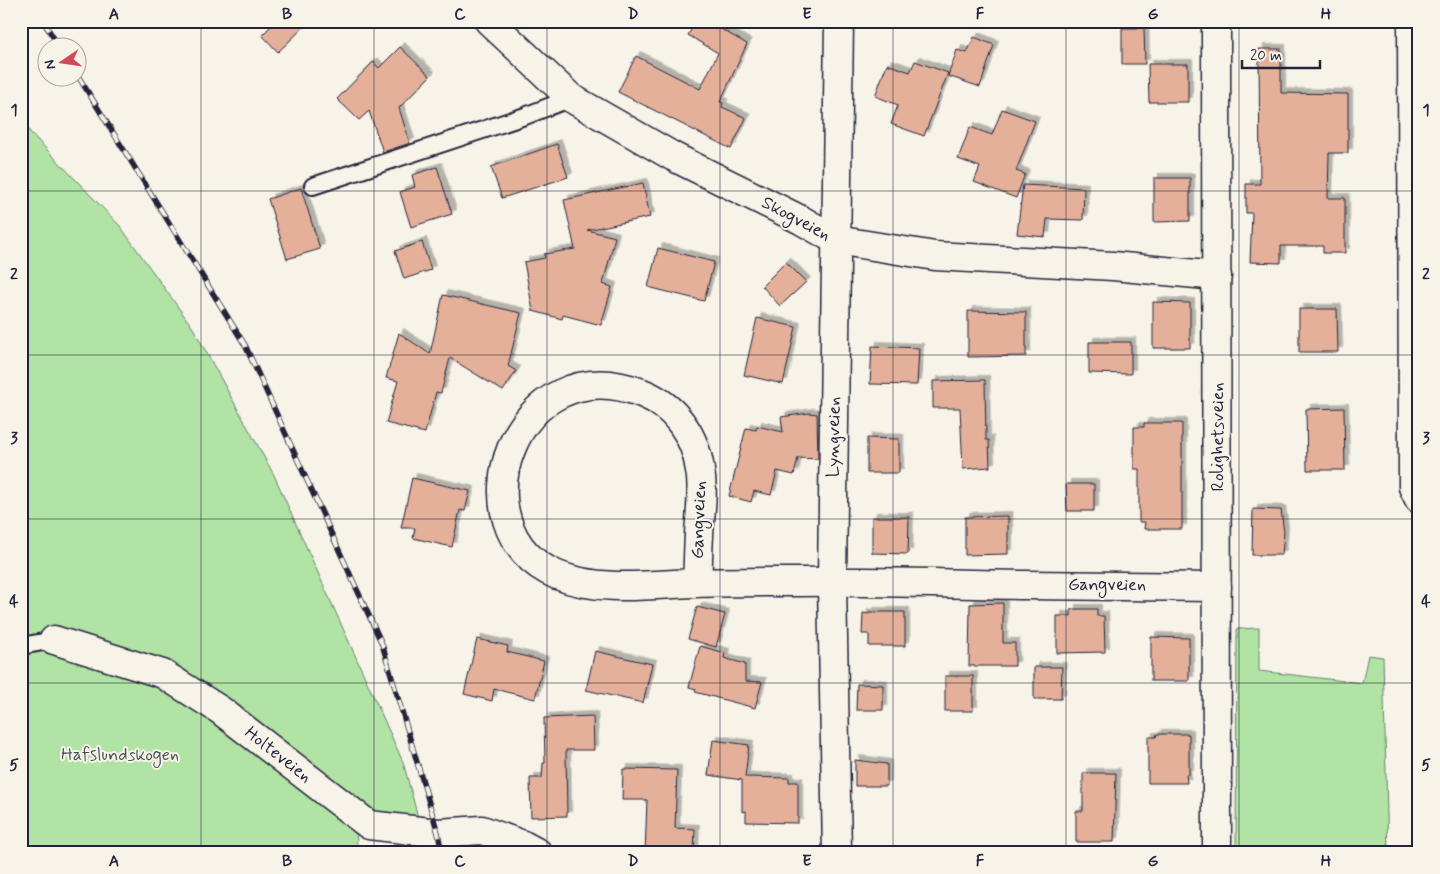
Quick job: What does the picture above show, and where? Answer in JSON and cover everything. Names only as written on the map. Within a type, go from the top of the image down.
[{"type":"street","name":"Skogveien","points":[[489,21],[529,61],[571,98],[674,157],[836,240],[870,244],[898,252],[935,256],[1113,266],[1217,276]]},
{"type":"street","name":"Lyngveien","points":[[837,853],[832,582],[839,21]]},
{"type":"street","name":"Rolighetsveien","points":[[1216,21],[1217,853]]},
{"type":"street","points":[[1412,21],[1416,493]]},
{"type":"street","name":"Gangveien","points":[[697,583],[702,493],[700,470],[695,449],[678,418],[658,400],[632,390],[607,385],[566,392],[538,408],[520,427],[512,444],[503,484],[503,502],[508,522],[525,552],[539,565],[554,574],[592,584],[617,586],[697,583],[832,582],[1217,587]]},
{"type":"street","name":"Holteveien","points":[[54,640],[163,674],[220,710],[370,825],[438,833],[482,830],[523,845],[538,853]]},
{"type":"lane","points":[[314,186],[525,116],[571,98]]},
{"type":"lane","name":"Holteveien","points":[[21,646],[54,640]]},
{"type":"green space","name":"Hafslundskogen","points":[[21,116],[30,132],[120,226],[193,328],[274,475],[403,762],[419,821],[388,818],[356,806],[357,853],[21,853]]},
{"type":"green space","points":[[1259,628],[1259,671],[1362,683],[1368,655],[1383,657],[1388,853],[1236,853],[1237,629]]},
{"type":"building","points":[[276,21],[310,21],[278,52],[262,35]]},
{"type":"building","points":[[696,21],[707,21],[747,44],[720,102],[723,103],[722,107],[746,118],[731,149],[618,92],[636,56],[700,89],[718,53],[688,35]]},
{"type":"building","points":[[1122,28],[1144,28],[1145,64],[1122,64]]},
{"type":"building","points":[[974,37],[994,45],[980,87],[948,76],[957,50],[967,53]]},
{"type":"building","points":[[400,47],[430,76],[399,108],[410,143],[383,152],[369,111],[359,120],[337,99],[373,62],[379,68]]},
{"type":"building","points":[[1259,49],[1281,49],[1281,93],[1348,94],[1348,153],[1329,153],[1328,198],[1345,198],[1345,253],[1323,253],[1323,246],[1281,246],[1281,263],[1250,262],[1252,213],[1246,213],[1246,184],[1260,184]]},
{"type":"building","points":[[915,61],[948,73],[924,136],[891,124],[898,105],[875,96],[887,64],[910,72]]},
{"type":"building","points":[[1148,64],[1188,64],[1188,102],[1149,102]]},
{"type":"building","points":[[1002,109],[1035,121],[1016,171],[1025,174],[1016,198],[974,182],[980,167],[958,159],[970,127],[992,135]]},
{"type":"building","points":[[557,144],[568,177],[502,198],[491,167]]},
{"type":"building","points":[[437,167],[452,214],[411,227],[400,192],[415,187],[412,175]]},
{"type":"building","points":[[1154,178],[1190,178],[1190,221],[1154,222]]},
{"type":"building","points":[[643,183],[650,217],[587,230],[615,237],[603,284],[612,287],[601,325],[563,315],[562,319],[533,311],[524,262],[545,258],[544,254],[575,249],[564,200]]},
{"type":"building","points":[[1023,185],[1084,188],[1083,220],[1047,219],[1045,237],[1017,234]]},
{"type":"building","points":[[301,188],[320,249],[287,259],[268,199]]},
{"type":"building","points":[[422,242],[431,270],[404,279],[395,251]]},
{"type":"building","points":[[658,248],[714,262],[704,301],[648,287]]},
{"type":"building","points":[[786,262],[806,282],[780,306],[762,286]]},
{"type":"building","points":[[443,295],[521,313],[508,366],[516,371],[503,391],[450,358],[441,393],[436,392],[425,433],[386,423],[398,381],[386,378],[399,333],[430,354]]},
{"type":"building","points":[[1153,302],[1190,303],[1190,348],[1153,348]]},
{"type":"building","points":[[1299,309],[1337,309],[1338,352],[1299,352]]},
{"type":"building","points":[[968,311],[1026,312],[1026,356],[968,357]]},
{"type":"building","points":[[757,318],[796,327],[783,384],[744,375]]},
{"type":"building","points":[[1089,342],[1131,342],[1131,374],[1089,373]]},
{"type":"building","points":[[872,346],[919,348],[917,385],[870,384]]},
{"type":"building","points":[[985,380],[986,440],[989,440],[990,467],[963,469],[960,408],[933,408],[933,381]]},
{"type":"building","points":[[1344,408],[1345,470],[1307,470],[1306,409]]},
{"type":"building","points":[[809,413],[817,414],[818,459],[798,458],[794,475],[777,471],[771,495],[754,491],[751,502],[729,496],[746,428],[756,430],[757,426],[783,432],[781,417]]},
{"type":"building","points":[[1144,423],[1182,423],[1182,529],[1144,529],[1145,522],[1139,522],[1139,469],[1134,469],[1134,427],[1144,427]]},
{"type":"building","points":[[867,438],[899,439],[899,473],[867,473]]},
{"type":"building","points":[[412,478],[470,491],[465,511],[460,510],[452,547],[413,538],[415,528],[401,528]]},
{"type":"building","points":[[1066,484],[1094,484],[1094,511],[1067,511]]},
{"type":"building","points":[[1253,509],[1281,510],[1284,532],[1282,555],[1252,555]]},
{"type":"building","points":[[1008,516],[1008,554],[965,555],[965,517]]},
{"type":"building","points":[[872,517],[909,517],[908,554],[872,553]]},
{"type":"building","points":[[1003,603],[1003,643],[1015,643],[1015,666],[969,666],[970,604]]},
{"type":"building","points":[[697,607],[725,614],[716,647],[688,639]]},
{"type":"building","points":[[1071,609],[1097,609],[1097,616],[1104,616],[1105,652],[1057,653],[1057,616],[1071,616]]},
{"type":"building","points":[[869,612],[905,612],[905,646],[869,646],[869,634],[862,634],[863,613],[869,614]]},
{"type":"building","points":[[1151,637],[1189,638],[1189,681],[1151,681]]},
{"type":"building","points":[[477,639],[508,646],[507,652],[544,661],[535,699],[494,689],[492,701],[464,694]]},
{"type":"building","points":[[700,646],[725,653],[724,658],[745,664],[745,681],[762,682],[755,708],[695,692],[696,689],[689,687]]},
{"type":"building","points":[[595,651],[652,664],[643,703],[586,690]]},
{"type":"building","points":[[1034,667],[1062,667],[1061,699],[1034,699]]},
{"type":"building","points":[[945,676],[973,676],[973,711],[945,711]]},
{"type":"building","points":[[857,684],[883,685],[883,710],[856,710]]},
{"type":"building","points":[[593,716],[594,750],[566,750],[567,816],[531,817],[530,778],[542,778],[543,763],[545,763],[544,718]]},
{"type":"building","points":[[1157,734],[1189,734],[1189,774],[1186,774],[1187,783],[1148,783],[1148,737],[1156,737]]},
{"type":"building","points":[[713,740],[749,745],[745,777],[789,778],[789,782],[798,782],[798,823],[746,822],[746,811],[742,812],[742,780],[708,775]]},
{"type":"building","points":[[855,760],[887,764],[887,786],[855,786]]},
{"type":"building","points":[[623,769],[677,770],[675,828],[695,829],[694,853],[645,853],[647,800],[622,800]]},
{"type":"building","points":[[1083,773],[1116,773],[1114,842],[1076,842],[1076,811],[1083,811]]},
{"type":"railway","points":[[43,21],[54,38]]},
{"type":"railway","points":[[85,88],[245,345],[382,644],[438,833],[442,853]]}]
